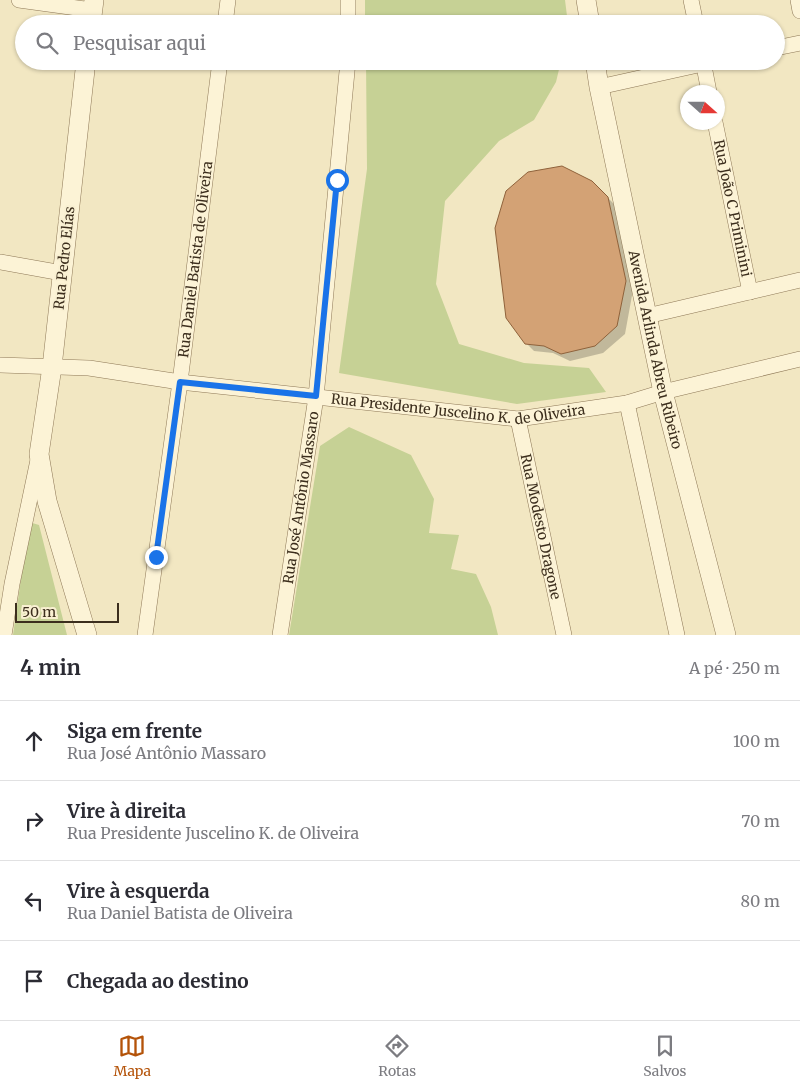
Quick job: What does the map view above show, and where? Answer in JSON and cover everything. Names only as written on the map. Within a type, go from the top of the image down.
[{"type":"street","points":[[19,0],[92,11]]},
{"type":"street","points":[[226,15],[228,0]]},
{"type":"street","points":[[348,0],[348,15]]},
{"type":"street","points":[[586,0],[588,15]]},
{"type":"street","points":[[691,0],[694,15]]},
{"type":"street","points":[[798,0],[800,11]]},
{"type":"street","points":[[785,46],[800,43]]},
{"type":"street","name":"Rua Pedro Elías","points":[[4,635],[6,583],[39,454],[52,367],[85,70]]},
{"type":"street","name":"Rua Daniel Batista de Oliveira","points":[[145,635],[180,382],[219,70]]},
{"type":"street","name":"Rua José Antônio Massaro","points":[[280,635],[316,396],[347,70]]},
{"type":"street","name":"Avenida Arlinda Abreu Ribeiro","points":[[596,70],[662,392],[726,635]]},
{"type":"street","points":[[599,87],[673,70]]},
{"type":"street","points":[[708,70],[709,85]]},
{"type":"street","name":"Rua João C Priminini","points":[[718,130],[750,292]]},
{"type":"street","points":[[0,262],[62,273]]},
{"type":"street","points":[[647,316],[800,280]]},
{"type":"street","name":"Rua Presidente Juscelino K. de Oliveira","points":[[0,365],[89,368],[180,382],[518,419],[627,403],[662,392],[800,359]]},
{"type":"street","points":[[627,403],[677,635]]},
{"type":"street","name":"Rua Modesto Dragone","points":[[518,419],[564,635]]},
{"type":"street","name":"Rua Pedro Elías","points":[[39,454],[48,501],[87,635]]},
{"type":"green space","points":[[365,0],[565,0],[567,15],[365,15]]},
{"type":"green space","points":[[366,70],[559,70],[556,82],[534,120],[499,141],[445,201],[436,284],[459,344],[524,363],[589,368],[606,392],[517,404],[339,373],[367,169]]},
{"type":"green space","points":[[349,427],[411,455],[434,499],[429,533],[459,535],[451,569],[476,574],[491,607],[498,635],[289,635],[320,446]]},
{"type":"green space","points":[[29,522],[39,525],[67,635],[13,635]]},
{"type":"building","points":[[562,166],[592,181],[608,197],[626,281],[617,326],[595,346],[561,354],[544,346],[525,344],[506,318],[495,228],[506,191],[528,172]]},
{"type":"route","points":[[156,557],[180,382],[316,396],[337,180]]}]
